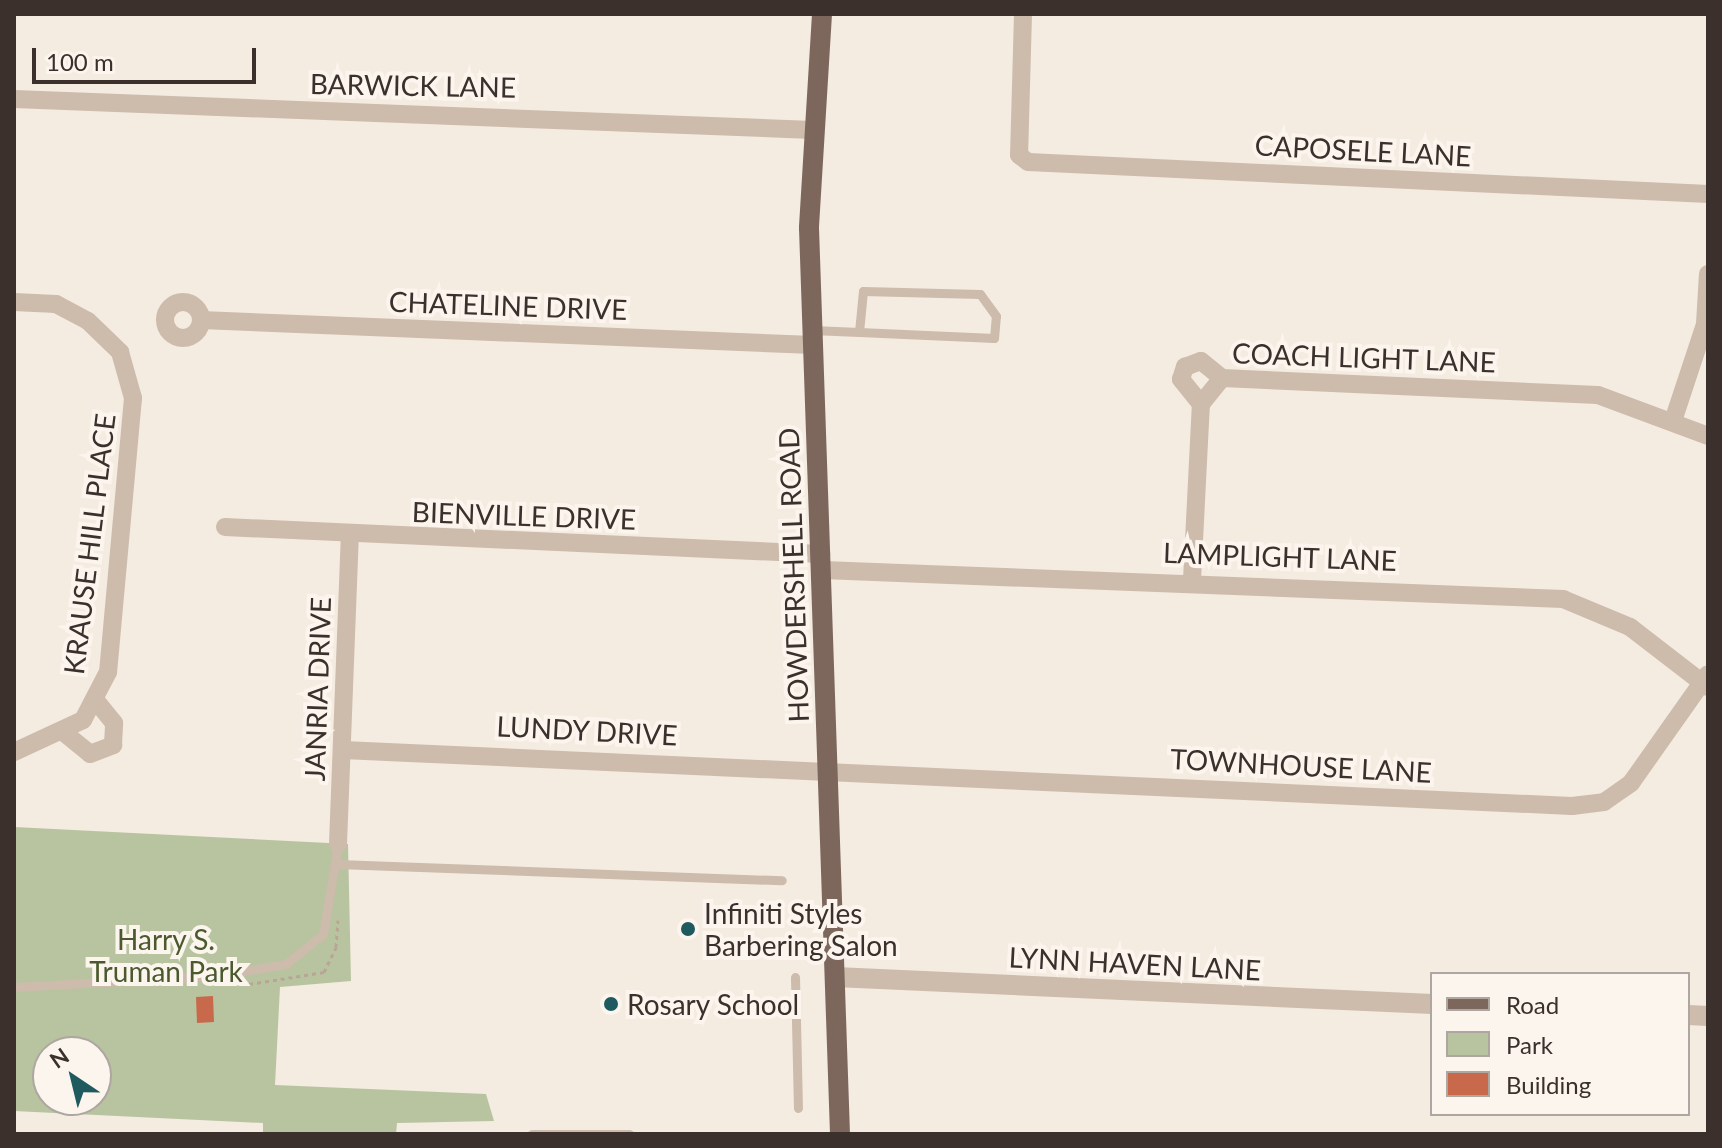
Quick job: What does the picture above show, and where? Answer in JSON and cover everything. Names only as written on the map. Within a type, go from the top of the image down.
[{"type":"main road","name":"HOWDERSHELL ROAD","points":[[822,14],[812,130],[812,337],[840,1134]]},
{"type":"street","name":"CAPOSELE LANE","points":[[1023,14],[1019,155],[1028,162],[1708,194]]},
{"type":"street","name":"BARWICK LANE","points":[[14,99],[812,130]]},
{"type":"street","points":[[1674,418],[1705,324],[1708,274]]},
{"type":"street","name":"KRAUSE HILL PLACE","points":[[14,302],[56,304],[88,321],[120,352],[130,375],[132,469],[109,613],[108,672],[96,701],[83,720],[62,731]]},
{"type":"street","name":"CHATELINE DRIVE","points":[[201,320],[812,337]]},
{"type":"street","points":[[1192,580],[1201,404],[1181,379],[1185,367],[1201,361],[1222,378]]},
{"type":"street","name":"COACH LIGHT LANE","points":[[1201,404],[1222,378],[1572,393],[1674,418],[1708,436]]},
{"type":"street","name":"BIENVILLE DRIVE","points":[[225,527],[350,537],[822,562]]},
{"type":"street","name":"JANRIA DRIVE","points":[[338,844],[350,537]]},
{"type":"street","name":"LAMPLIGHT LANE","points":[[822,562],[1563,599],[1611,615],[1706,681]]},
{"type":"street","name":"TOWNHOUSE LANE","points":[[829,768],[1589,805],[1631,783],[1706,681]]},
{"type":"street","points":[[14,752],[62,731],[90,754],[113,745],[114,723],[96,701]]},
{"type":"street","name":"LUNDY DRIVE","points":[[343,750],[829,768]]},
{"type":"street","name":"LYNN HAVEN LANE","points":[[835,977],[1430,1004]]},
{"type":"lane","points":[[812,337],[859,332],[994,338],[996,316],[980,294],[863,291],[859,332]]},
{"type":"lane","points":[[14,987],[213,976],[286,964],[323,934],[338,844]]},
{"type":"lane","points":[[337,864],[782,880]]},
{"type":"lane","points":[[795,977],[798,1108]]},
{"type":"lane","points":[[747,1008],[795,1006]]},
{"type":"lane","points":[[532,1134],[629,1134]]},
{"type":"green space","name":"Harry S. Truman Park","points":[[14,827],[348,844],[351,981],[280,987],[275,1085],[486,1094],[494,1121],[397,1123],[396,1134],[263,1134],[263,1123],[112,1116],[112,1036],[32,1036],[32,1112],[14,1111]]},
{"type":"building","points":[[130,932],[154,933],[153,948],[130,947]]},
{"type":"building","points":[[213,996],[214,1022],[197,1023],[196,997]]},
{"type":"place","name":"Infiniti Styles Barbering Salon","points":[[688,929]]},
{"type":"place","name":"Rosary School","points":[[611,1004]]}]
